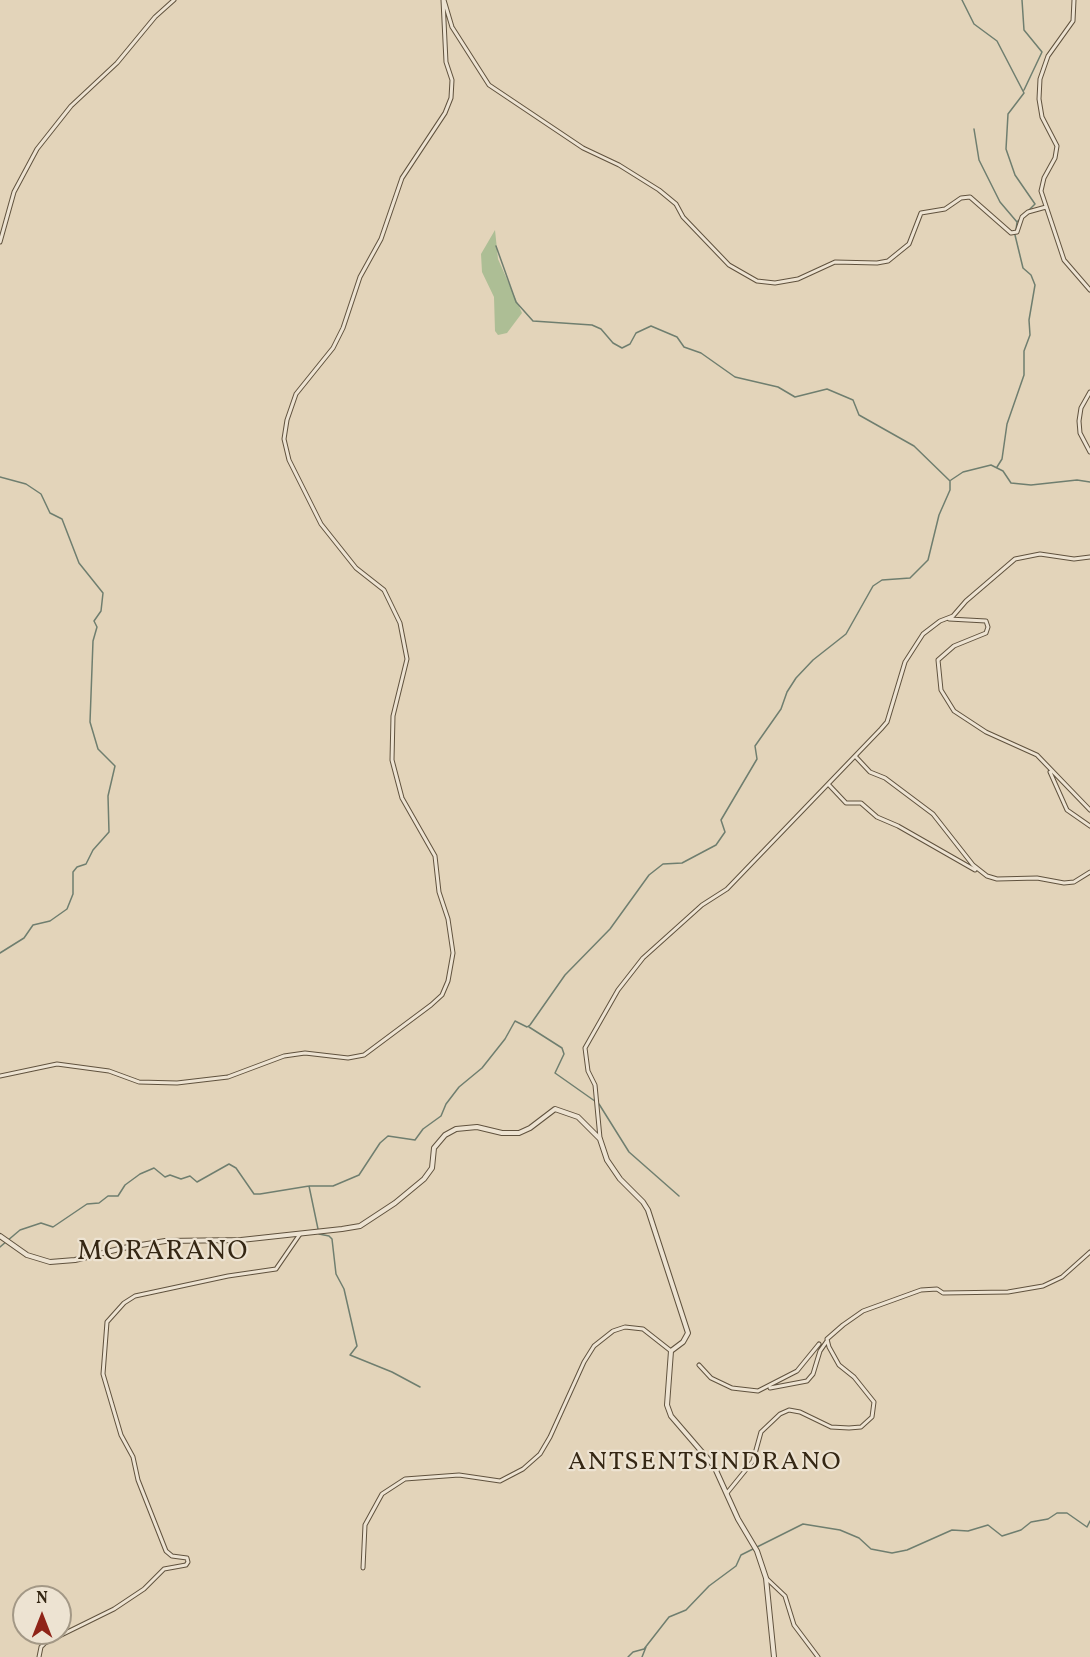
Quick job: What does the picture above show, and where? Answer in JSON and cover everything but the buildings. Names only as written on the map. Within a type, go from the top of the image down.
[{"type":"street","points":[[0,242],[14,192],[37,149],[71,106],[117,63],[155,17],[174,0]]},
{"type":"street","points":[[443,0],[452,27],[489,86],[583,148],[619,165],[659,190],[676,204],[683,217],[729,265],[757,280],[775,283],[798,279],[835,262],[888,261],[909,244],[921,213],[945,209],[961,198],[970,197],[1011,233],[1016,233],[1022,217],[1035,209],[1046,207]]},
{"type":"street","points":[[0,1076],[57,1064],[109,1071],[139,1082],[177,1083],[228,1077],[284,1056],[305,1053],[348,1058],[364,1056],[432,1005],[442,995],[448,981],[453,953],[448,919],[439,892],[435,856],[402,798],[392,760],[393,716],[407,659],[400,623],[384,590],[356,568],[321,524],[289,460],[284,439],[287,420],[296,394],[333,348],[343,328],[360,277],[381,239],[402,178],[445,113],[451,98],[452,80],[446,62],[443,0]]},
{"type":"street","points":[[1074,0],[1073,21],[1046,59],[1040,79],[1039,99],[1042,117],[1057,146],[1055,158],[1041,185],[1064,260],[1077,278],[1090,290]]},
{"type":"street","points":[[1090,392],[1081,408],[1079,421],[1080,433],[1090,452]]},
{"type":"street","points":[[949,619],[1015,559],[1040,554],[1074,559],[1090,557]]},
{"type":"street","points":[[774,1657],[766,1578],[756,1549],[714,1466],[671,1416],[667,1405],[671,1351],[683,1342],[688,1333],[648,1210],[620,1179],[607,1160],[600,1139],[597,1103],[585,1048],[618,990],[643,958],[702,905],[727,889],[887,722],[912,647],[922,634],[940,621],[949,619],[986,621],[987,627],[986,633],[954,646],[938,660],[942,690],[954,711],[986,732],[1037,755],[1090,810]]},
{"type":"street","points":[[855,756],[870,772],[885,778],[933,814],[979,872]]},
{"type":"street","points":[[1048,768],[1067,810],[1090,826]]},
{"type":"street","points":[[828,784],[846,803],[861,804],[877,817],[898,826],[979,872],[997,879],[1037,878],[1064,883],[1074,882],[1090,872]]},
{"type":"street","points":[[1,1237],[34,1258],[50,1262],[75,1260],[123,1248],[165,1241],[242,1240],[360,1226],[395,1203],[424,1179],[432,1168],[434,1148],[445,1135],[456,1129],[477,1127],[502,1133],[519,1133],[555,1110],[578,1117],[600,1139]]},
{"type":"street","points":[[39,1657],[41,1647],[45,1643],[114,1609],[144,1589],[164,1569],[186,1565],[188,1562],[187,1558],[172,1556],[166,1551],[138,1480],[133,1457],[121,1435],[103,1374],[107,1322],[124,1303],[135,1296],[228,1276],[276,1269],[300,1234]]},
{"type":"street","points":[[699,1365],[711,1378],[732,1388],[758,1391],[807,1381],[813,1374],[820,1350],[828,1339],[863,1311],[921,1290],[937,1289],[943,1293],[1008,1292],[1043,1286],[1062,1277],[1090,1252]]},
{"type":"street","points":[[363,1568],[365,1525],[382,1494],[405,1479],[459,1475],[500,1481],[523,1469],[540,1454],[550,1437],[584,1362],[594,1346],[613,1331],[625,1327],[643,1329],[671,1351]]},
{"type":"street","points":[[727,1493],[753,1461],[761,1432],[780,1414],[789,1410],[800,1412],[831,1427],[849,1428],[861,1427],[872,1417],[874,1402],[854,1377],[839,1365],[828,1339]]},
{"type":"street","points":[[769,1388],[797,1371],[819,1344]]},
{"type":"street","points":[[766,1578],[785,1596],[794,1625],[818,1657]]},
{"type":"green space","points":[[495,230],[498,259],[522,313],[507,333],[498,335],[495,331],[494,297],[482,272],[481,254]]},
{"type":"waterway","points":[[962,0],[974,24],[997,41],[1024,93],[1008,114],[1006,149],[1015,175],[1035,204],[1017,222]]},
{"type":"waterway","points":[[1022,0],[1024,30],[1042,52],[1024,90]]},
{"type":"waterway","points":[[974,129],[979,160],[1000,202],[1017,222],[1016,230]]},
{"type":"waterway","points":[[997,467],[1002,459],[1007,424],[1024,375],[1024,351],[1030,335],[1029,320],[1035,285],[1031,275],[1023,268],[1015,235]]},
{"type":"waterway","points":[[0,1247],[20,1230],[41,1223],[53,1227],[87,1204],[99,1203],[108,1196],[118,1196],[125,1185],[140,1174],[154,1168],[165,1177],[170,1175],[181,1179],[190,1176],[197,1182],[229,1164],[236,1168],[254,1194],[260,1194],[309,1186],[333,1186],[359,1175],[380,1143],[388,1136],[415,1140],[423,1129],[441,1116],[446,1104],[459,1087],[482,1068],[505,1039],[515,1021],[527,1027],[530,1025],[565,975],[610,929],[649,875],[663,864],[682,863],[716,845],[725,832],[721,820],[757,759],[755,746],[781,709],[787,692],[796,678],[813,660],[846,634],[873,586],[882,580],[910,578],[928,560],[939,515],[950,490],[950,481],[914,446],[859,415],[853,400],[827,389],[795,397],[778,387],[735,377],[701,353],[684,347],[677,337],[651,326],[636,333],[630,344],[622,348],[613,343],[601,329],[592,325],[533,321],[516,302],[496,246]]},
{"type":"waterway","points":[[951,480],[963,472],[991,465],[1003,471],[1011,483],[1031,485],[1077,480],[1090,482]]},
{"type":"waterway","points":[[0,477],[26,484],[41,494],[50,513],[62,519],[79,563],[103,593],[101,611],[94,621],[97,627],[93,641],[90,722],[98,749],[115,766],[108,796],[109,832],[93,850],[86,864],[77,867],[73,872],[73,894],[67,909],[50,921],[33,925],[24,938],[0,953]]},
{"type":"waterway","points":[[529,1027],[562,1048],[564,1054],[555,1073],[599,1104],[629,1152],[679,1196]]},
{"type":"waterway","points":[[309,1186],[318,1229]]},
{"type":"waterway","points":[[319,1234],[332,1239],[336,1274],[344,1289],[357,1346],[350,1355],[392,1372],[420,1387]]},
{"type":"waterway","points":[[628,1657],[633,1652],[644,1649],[669,1617],[686,1610],[709,1586],[736,1566],[741,1555],[803,1524],[840,1530],[859,1538],[871,1549],[892,1553],[907,1550],[952,1530],[968,1531],[988,1525],[1002,1536],[1021,1530],[1031,1522],[1048,1519],[1057,1513],[1067,1513],[1087,1527],[1090,1521]]},
{"type":"waterway","points":[[642,1657],[646,1647]]},
{"type":"district","name":"MORARANO","points":[[163,1254]]},
{"type":"district","name":"ANTSENTSINDRANO","points":[[705,1464]]}]
